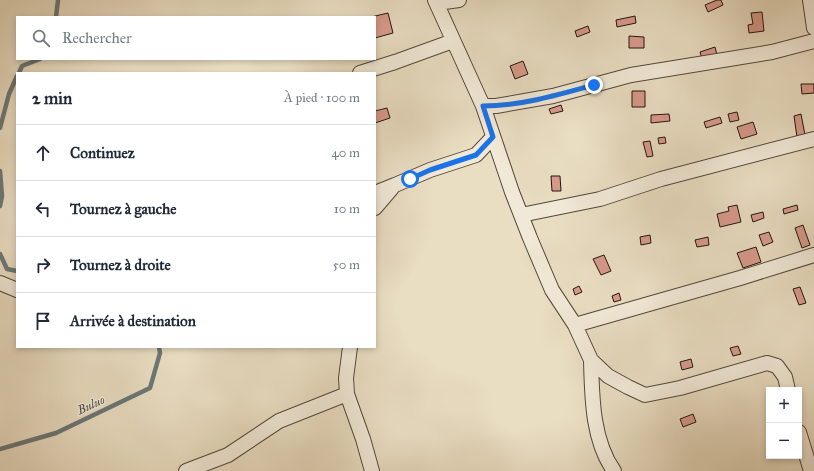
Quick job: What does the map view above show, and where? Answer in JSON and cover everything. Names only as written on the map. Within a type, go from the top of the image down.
[{"type":"street","points":[[459,0],[436,2],[483,106],[521,215],[552,290],[575,325],[591,360],[608,376],[645,395],[680,388],[767,363],[777,366],[785,377],[787,387]]},
{"type":"street","points":[[810,0],[814,28]]},
{"type":"street","points":[[363,72],[395,62],[453,40]]},
{"type":"street","points":[[483,106],[496,106],[553,96],[631,75],[772,52],[814,41]]},
{"type":"street","points":[[376,193],[430,170],[476,155],[493,137]]},
{"type":"street","points":[[521,215],[600,199],[661,179],[814,139]]},
{"type":"street","points":[[376,207],[395,185]]},
{"type":"street","points":[[575,325],[733,280],[814,255]]},
{"type":"street","points":[[0,283],[16,290]]},
{"type":"street","points":[[350,348],[346,378],[347,394],[363,438],[372,471]]},
{"type":"street","points":[[591,360],[592,390],[598,436],[608,463],[614,471]]},
{"type":"street","points":[[186,471],[228,455],[279,420],[347,394]]},
{"type":"street","points":[[802,442],[811,471]]},
{"type":"building","points":[[721,0],[723,5],[708,12],[705,5]]},
{"type":"building","points":[[762,12],[764,31],[749,33],[748,25],[753,24],[751,13]]},
{"type":"building","points":[[388,13],[393,33],[376,38],[375,16]]},
{"type":"building","points":[[635,16],[636,23],[617,27],[616,20]]},
{"type":"building","points":[[588,26],[590,32],[577,37],[575,31]]},
{"type":"building","points":[[629,36],[644,37],[644,48],[629,48]]},
{"type":"building","points":[[715,47],[717,55],[702,59],[700,52]]},
{"type":"building","points":[[523,61],[528,74],[515,79],[510,66]]},
{"type":"building","points":[[801,84],[814,84],[814,93],[802,94]]},
{"type":"building","points":[[632,91],[645,91],[645,107],[632,107]]},
{"type":"building","points":[[561,105],[563,111],[551,114],[549,109]]},
{"type":"building","points":[[387,108],[390,118],[376,123],[376,111]]},
{"type":"building","points":[[737,112],[739,120],[730,122],[728,114]]},
{"type":"building","points":[[669,114],[670,121],[651,123],[651,115]]},
{"type":"building","points":[[801,114],[805,135],[797,137],[794,116]]},
{"type":"building","points":[[720,117],[722,123],[706,128],[704,122]]},
{"type":"building","points":[[753,122],[757,134],[741,139],[737,127]]},
{"type":"building","points":[[665,137],[666,143],[659,144],[658,138]]},
{"type":"building","points":[[650,141],[653,156],[647,157],[643,142]]},
{"type":"building","points":[[551,176],[560,176],[561,191],[552,191]]},
{"type":"building","points":[[737,205],[741,222],[720,227],[717,214],[729,211],[728,207]]},
{"type":"building","points":[[797,205],[798,210],[784,214],[783,209]]},
{"type":"building","points":[[763,212],[764,218],[753,222],[751,215]]},
{"type":"building","points":[[803,225],[810,245],[802,248],[795,228]]},
{"type":"building","points":[[769,232],[773,242],[763,246],[759,235]]},
{"type":"building","points":[[650,235],[651,243],[641,245],[640,237]]},
{"type":"building","points":[[708,237],[709,245],[697,247],[695,240]]},
{"type":"building","points":[[756,247],[761,262],[743,268],[737,253]]},
{"type":"building","points":[[604,255],[611,271],[601,275],[593,259]]},
{"type":"building","points":[[579,286],[582,292],[575,295],[573,289]]},
{"type":"building","points":[[800,287],[806,303],[799,305],[793,289]]},
{"type":"building","points":[[619,293],[621,300],[614,302],[612,296]]},
{"type":"building","points":[[738,346],[741,354],[733,356],[730,348]]},
{"type":"building","points":[[691,359],[693,367],[682,370],[680,362]]},
{"type":"building","points":[[693,414],[696,422],[683,427],[680,419]]},
{"type":"waterway","name":"Buluo","points":[[56,16],[58,0]]},
{"type":"waterway","name":"Buluo","points":[[19,72],[22,66],[37,60]]},
{"type":"waterway","name":"Buluo","points":[[0,128],[9,94],[16,78]]},
{"type":"waterway","name":"Buluo","points":[[0,171],[2,196],[0,206]]},
{"type":"waterway","name":"Buluo","points":[[0,254],[7,269],[16,271]]},
{"type":"waterway","name":"Buluo","points":[[0,449],[56,433],[150,388],[160,353],[159,348]]},
{"type":"route","points":[[410,179],[430,170],[476,155],[493,137],[483,106],[496,106],[553,96],[594,85]]}]
